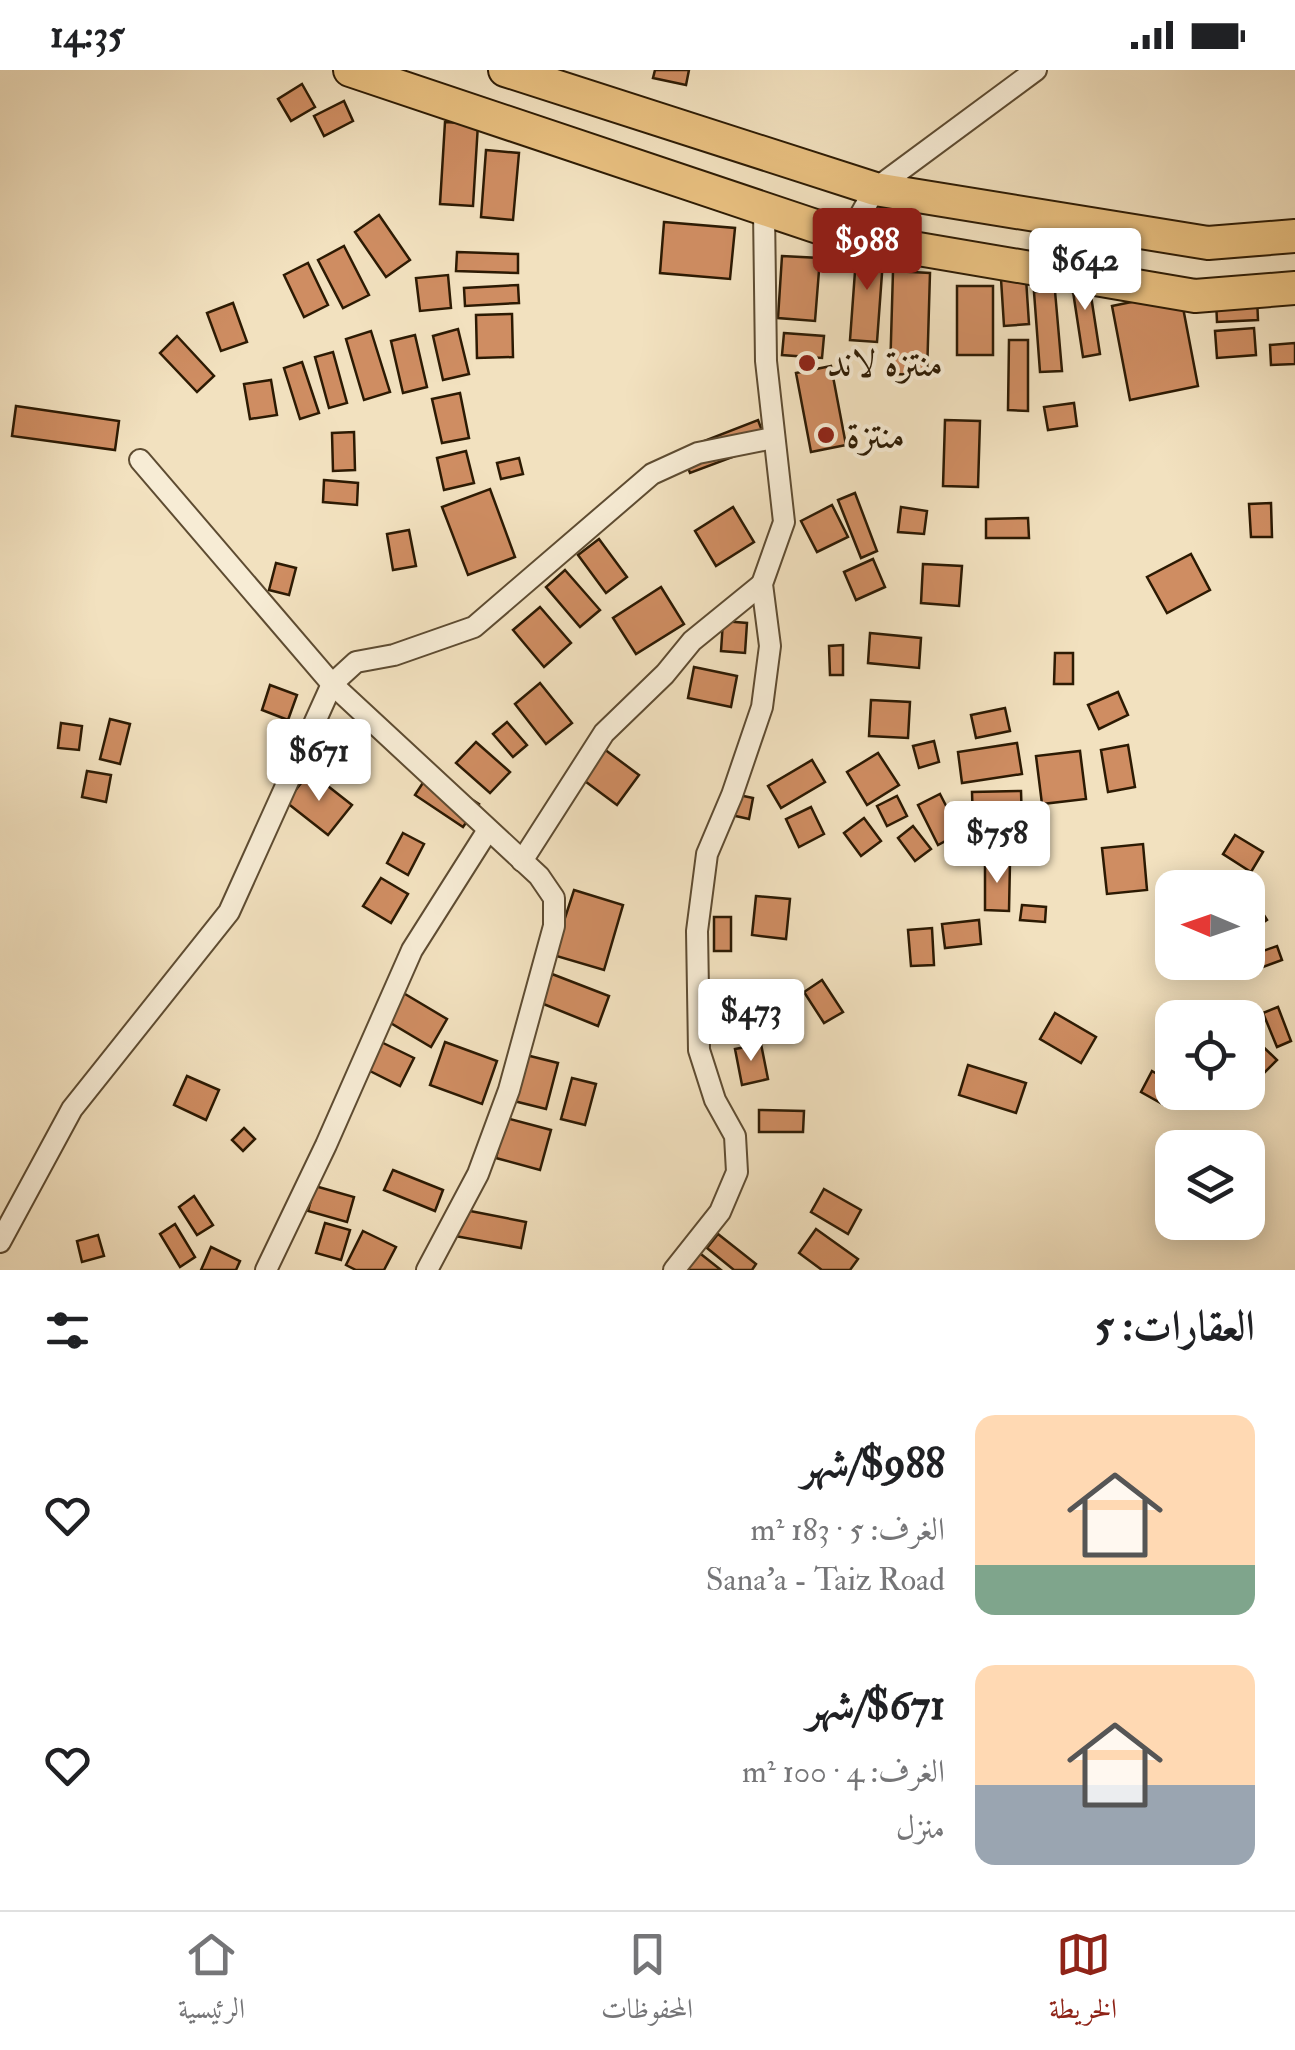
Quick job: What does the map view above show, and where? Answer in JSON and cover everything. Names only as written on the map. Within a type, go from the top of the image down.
[{"type":"highway","points":[[350,70],[432,84],[764,211],[848,237],[1195,296],[1295,288]]},
{"type":"highway","points":[[504,70],[875,189],[1208,243],[1295,236]]},
{"type":"street","points":[[848,237],[875,189],[1036,70]]},
{"type":"street","points":[[674,1270],[720,1212],[737,1172],[736,1136],[715,1100],[699,1050],[696,1001],[706,854],[732,795],[762,707],[770,646],[762,584],[784,522],[766,361],[764,211]]},
{"type":"street","points":[[0,1242],[72,1109],[229,912],[332,684],[356,662],[394,655],[474,627],[652,474],[698,452],[773,438]]},
{"type":"street","points":[[140,460],[332,684],[539,876],[554,898],[554,926],[509,1090],[478,1174],[427,1270]]},
{"type":"street","points":[[522,861],[604,733],[665,674],[692,641],[762,584]]},
{"type":"street","points":[[266,1270],[412,950],[488,830]]},
{"type":"building","points":[[655,70],[689,70],[686,85],[653,78]]},
{"type":"building","points":[[302,84],[315,107],[291,121],[278,99]]},
{"type":"building","points":[[344,101],[353,121],[324,136],[314,116]]},
{"type":"building","points":[[445,122],[478,124],[473,206],[440,204]]},
{"type":"building","points":[[486,150],[519,153],[513,220],[481,217]]},
{"type":"building","points":[[379,215],[410,260],[386,277],[355,232]]},
{"type":"building","points":[[664,222],[735,228],[730,279],[660,273]]},
{"type":"building","points":[[857,244],[884,246],[877,342],[850,340]]},
{"type":"building","points":[[344,246],[369,295],[343,308],[318,260]]},
{"type":"building","points":[[457,252],[518,254],[518,273],[456,271]]},
{"type":"building","points":[[782,256],[820,258],[815,321],[778,318]]},
{"type":"building","points":[[308,263],[328,305],[304,317],[284,275]]},
{"type":"building","points":[[1087,270],[1100,354],[1083,357],[1070,272]]},
{"type":"building","points":[[893,271],[930,273],[927,375],[890,374]]},
{"type":"building","points":[[448,275],[451,308],[420,311],[416,278]]},
{"type":"building","points":[[1026,278],[1029,324],[1004,326],[1001,279]]},
{"type":"building","points":[[518,285],[519,303],[465,306],[464,288]]},
{"type":"building","points":[[957,286],[993,286],[993,355],[957,355]]},
{"type":"building","points":[[1055,291],[1062,371],[1040,372],[1034,292]]},
{"type":"building","points":[[1180,292],[1198,386],[1130,400],[1112,306]]},
{"type":"building","points":[[1257,297],[1258,320],[1217,322],[1216,300]]},
{"type":"building","points":[[233,303],[247,342],[221,351],[207,313]]},
{"type":"building","points":[[512,314],[513,357],[477,358],[476,315]]},
{"type":"building","points":[[1254,328],[1256,355],[1217,358],[1215,331]]},
{"type":"building","points":[[458,329],[469,374],[443,380],[433,336]]},
{"type":"building","points":[[371,331],[390,392],[364,400],[346,339]]},
{"type":"building","points":[[784,333],[824,336],[822,358],[782,355]]},
{"type":"building","points":[[415,335],[427,387],[403,393],[391,341]]},
{"type":"building","points":[[177,336],[214,376],[197,392],[160,353]]},
{"type":"building","points":[[1009,340],[1028,340],[1028,411],[1008,410]]},
{"type":"building","points":[[1295,343],[1295,364],[1271,365],[1270,345]]},
{"type":"building","points":[[333,352],[347,403],[329,408],[315,357]]},
{"type":"building","points":[[302,362],[319,413],[300,419],[284,368]]},
{"type":"building","points":[[831,366],[846,445],[811,452],[796,373]]},
{"type":"building","points":[[271,380],[277,415],[250,419],[244,384]]},
{"type":"building","points":[[460,393],[469,438],[442,443],[432,399]]},
{"type":"building","points":[[1074,403],[1077,426],[1048,430],[1044,407]]},
{"type":"building","points":[[16,406],[119,421],[115,450],[12,436]]},
{"type":"building","points":[[758,420],[767,444],[690,473],[681,450]]},
{"type":"building","points":[[945,420],[980,421],[978,487],[943,486]]},
{"type":"building","points":[[354,432],[355,470],[333,471],[332,433]]},
{"type":"building","points":[[466,451],[474,483],[444,490],[437,458]]},
{"type":"building","points":[[519,458],[523,474],[501,479],[497,463]]},
{"type":"building","points":[[324,480],[358,483],[357,505],[323,502]]},
{"type":"building","points":[[490,489],[515,557],[468,575],[442,507]]},
{"type":"building","points":[[855,493],[877,551],[861,558],[838,500]]},
{"type":"building","points":[[1271,503],[1272,537],[1251,537],[1249,504]]},
{"type":"building","points":[[832,505],[848,537],[817,552],[801,521]]},
{"type":"building","points":[[733,507],[754,542],[716,566],[695,531]]},
{"type":"building","points":[[901,507],[927,511],[924,534],[898,532]]},
{"type":"building","points":[[1028,518],[1029,538],[986,538],[986,519]]},
{"type":"building","points":[[409,530],[416,566],[393,570],[387,534]]},
{"type":"building","points":[[599,539],[627,577],[606,593],[578,555]]},
{"type":"building","points":[[1191,554],[1210,590],[1167,613],[1147,577]]},
{"type":"building","points":[[873,559],[885,587],[856,600],[844,572]]},
{"type":"building","points":[[276,563],[296,568],[289,595],[269,590]]},
{"type":"building","points":[[923,564],[962,566],[959,606],[921,603]]},
{"type":"building","points":[[565,570],[600,610],[580,627],[546,587]]},
{"type":"building","points":[[661,587],[684,624],[636,654],[613,618]]},
{"type":"building","points":[[540,607],[571,643],[544,667],[513,630]]},
{"type":"building","points":[[723,621],[747,623],[745,653],[721,651]]},
{"type":"building","points":[[870,633],[921,638],[919,668],[868,663]]},
{"type":"building","points":[[843,645],[843,675],[830,675],[829,646]]},
{"type":"building","points":[[1055,653],[1073,653],[1073,684],[1054,684]]},
{"type":"building","points":[[694,667],[737,676],[731,707],[688,698]]},
{"type":"building","points":[[540,683],[572,723],[546,744],[515,704]]},
{"type":"building","points":[[270,685],[297,695],[288,720],[262,710]]},
{"type":"building","points":[[1118,692],[1128,715],[1099,729],[1088,705]]},
{"type":"building","points":[[871,700],[910,702],[908,738],[869,736]]},
{"type":"building","points":[[1005,708],[1010,731],[976,738],[971,715]]},
{"type":"building","points":[[110,719],[130,724],[120,764],[100,759]]},
{"type":"building","points":[[507,722],[527,745],[513,757],[493,734]]},
{"type":"building","points":[[61,723],[82,726],[79,750],[58,748]]},
{"type":"building","points":[[592,740],[639,775],[617,805],[570,770]]},
{"type":"building","points":[[934,741],[939,762],[919,768],[913,746]]},
{"type":"building","points":[[476,742],[510,772],[490,793],[456,763]]},
{"type":"building","points":[[1017,743],[1022,774],[962,783],[958,752]]},
{"type":"building","points":[[1128,745],[1135,787],[1108,792],[1101,750]]},
{"type":"building","points":[[1080,751],[1086,799],[1042,804],[1036,756]]},
{"type":"building","points":[[878,753],[899,785],[867,805],[847,772]]},
{"type":"building","points":[[812,760],[825,782],[781,808],[768,786]]},
{"type":"building","points":[[87,771],[111,775],[106,802],[82,797]]},
{"type":"building","points":[[310,772],[352,805],[328,835],[286,802]]},
{"type":"building","points":[[430,772],[479,804],[463,827],[415,795]]},
{"type":"building","points":[[1021,791],[1022,823],[973,824],[972,792]]},
{"type":"building","points":[[734,794],[753,798],[749,819],[731,815]]},
{"type":"building","points":[[940,794],[960,833],[938,845],[918,805]]},
{"type":"building","points":[[897,796],[907,816],[887,826],[877,806]]},
{"type":"building","points":[[811,807],[824,834],[799,847],[786,819]]},
{"type":"building","points":[[864,818],[881,841],[861,856],[844,833]]},
{"type":"building","points":[[913,826],[931,849],[915,861],[898,838]]},
{"type":"building","points":[[403,833],[424,844],[408,875],[387,863]]},
{"type":"building","points":[[1235,835],[1263,852],[1252,870],[1223,854]]},
{"type":"building","points":[[1143,844],[1147,890],[1107,894],[1102,848]]},
{"type":"building","points":[[985,862],[1010,862],[1009,911],[985,910]]},
{"type":"building","points":[[381,878],[408,894],[391,923],[363,906]]},
{"type":"building","points":[[574,890],[623,905],[604,970],[553,955]]},
{"type":"building","points":[[756,896],[790,899],[786,939],[752,935]]},
{"type":"building","points":[[1022,905],[1046,907],[1045,922],[1020,920]]},
{"type":"building","points":[[714,917],[731,917],[731,951],[714,951]]},
{"type":"building","points":[[979,920],[981,944],[945,948],[942,924]]},
{"type":"building","points":[[932,928],[934,965],[911,966],[908,930]]},
{"type":"building","points":[[1277,946],[1282,960],[1265,966],[1265,950]]},
{"type":"building","points":[[552,974],[609,996],[598,1026],[541,1003]]},
{"type":"building","points":[[822,980],[843,1012],[824,1023],[804,992]]},
{"type":"building","points":[[757,981],[758,1012],[712,1015],[711,983]]},
{"type":"building","points":[[400,991],[447,1019],[431,1047],[384,1019]]},
{"type":"building","points":[[1278,1007],[1291,1041],[1277,1047],[1265,1012]]},
{"type":"building","points":[[1055,1013],[1096,1037],[1081,1063],[1040,1039]]},
{"type":"building","points":[[377,1040],[414,1058],[400,1086],[364,1068]]},
{"type":"building","points":[[445,1042],[497,1061],[482,1104],[430,1085]]},
{"type":"building","points":[[761,1044],[768,1079],[742,1085],[735,1049]]},
{"type":"building","points":[[1265,1049],[1277,1060],[1265,1072]]},
{"type":"building","points":[[526,1055],[558,1063],[546,1109],[514,1101]]},
{"type":"building","points":[[968,1065],[1026,1083],[1016,1113],[959,1095]]},
{"type":"building","points":[[1152,1071],[1155,1073],[1155,1100],[1141,1092]]},
{"type":"building","points":[[187,1076],[219,1090],[206,1120],[174,1105]]},
{"type":"building","points":[[572,1078],[596,1084],[585,1125],[561,1119]]},
{"type":"building","points":[[759,1110],[804,1111],[803,1132],[759,1132]]},
{"type":"building","points":[[506,1118],[551,1130],[540,1170],[496,1158]]},
{"type":"building","points":[[244,1128],[255,1139],[243,1151],[232,1140]]},
{"type":"building","points":[[393,1170],[443,1190],[435,1211],[384,1190]]},
{"type":"building","points":[[315,1186],[354,1197],[347,1222],[308,1211]]},
{"type":"building","points":[[824,1189],[861,1210],[848,1234],[811,1212]]},
{"type":"building","points":[[194,1196],[213,1225],[197,1235],[179,1207]]},
{"type":"building","points":[[460,1209],[526,1222],[521,1248],[455,1236]]},
{"type":"building","points":[[325,1223],[350,1230],[341,1260],[316,1253]]},
{"type":"building","points":[[175,1224],[195,1257],[180,1267],[160,1234]]},
{"type":"building","points":[[816,1229],[858,1259],[850,1270],[822,1270],[799,1253]]},
{"type":"building","points":[[363,1231],[396,1247],[384,1270],[356,1270],[346,1265]]},
{"type":"building","points":[[718,1234],[756,1264],[752,1270],[734,1270],[707,1248]]},
{"type":"building","points":[[98,1235],[104,1256],[82,1262],[77,1241]]},
{"type":"building","points":[[211,1247],[240,1261],[236,1270],[201,1270]]},
{"type":"building","points":[[692,1247],[721,1270],[673,1270]]},
{"type":"place","name":"منتزة لاند","points":[[807,363]]},
{"type":"place","name":"منتزة","points":[[826,435]]}]
